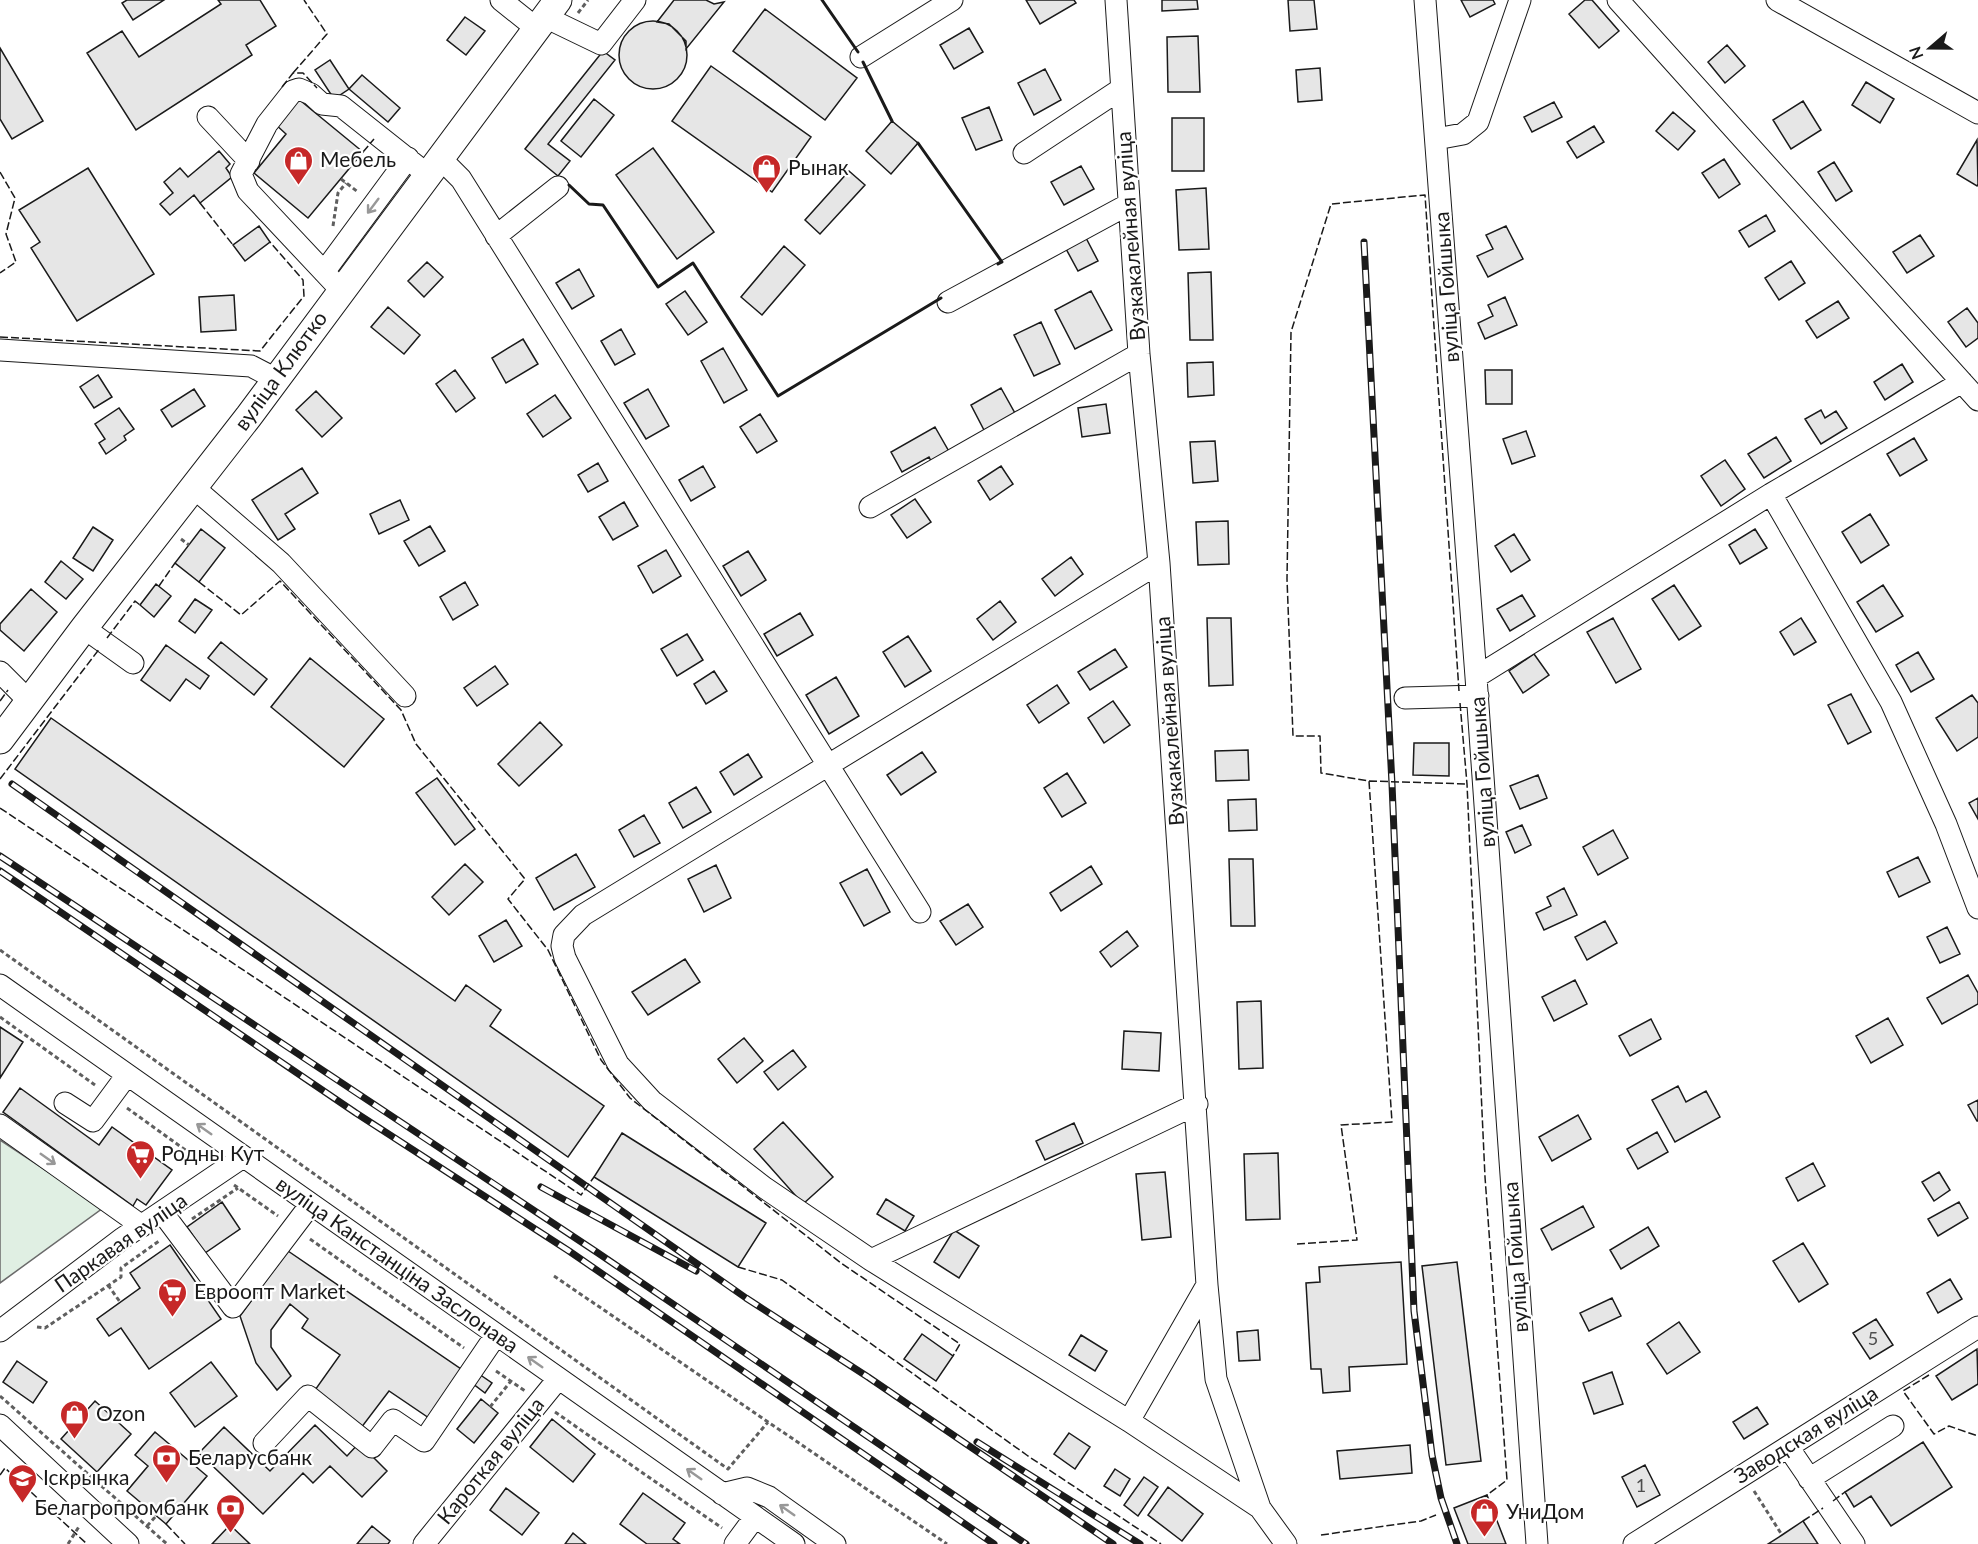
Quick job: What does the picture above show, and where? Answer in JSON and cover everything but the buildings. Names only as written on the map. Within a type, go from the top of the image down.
[{"type":"main road","name":"вуліца Клютко","points":[[0,740],[276,380],[332,280],[546,15]]},
{"type":"street","points":[[501,0],[546,15],[601,44],[635,0]]},
{"type":"street","points":[[861,57],[950,0]]},
{"type":"street","name":"Вузкакалейная вуліца","points":[[1116,0],[1139,354],[1159,563],[1197,1104],[1207,1285],[1216,1379],[1260,1508]]},
{"type":"street","name":"вуліца Гойшыка","points":[[1425,0],[1538,1544]]},
{"type":"street","points":[[1436,139],[1463,134],[1478,122],[1520,0]]},
{"type":"street","points":[[1618,0],[1978,400]]},
{"type":"street","points":[[1777,0],[1978,114]]},
{"type":"street","points":[[332,280],[248,191],[242,174],[267,124],[292,91],[299,89],[311,94],[322,104],[341,106],[425,164],[461,179],[920,912]]},
{"type":"street","points":[[1024,153],[1120,89]]},
{"type":"street","points":[[208,117],[249,161]]},
{"type":"street","points":[[495,236],[558,187]]},
{"type":"street","points":[[948,302],[1129,204]]},
{"type":"street","points":[[0,350],[251,366],[276,380]]},
{"type":"street","points":[[870,507],[1139,354]]},
{"type":"street","points":[[1405,698],[1477,687],[1771,494],[1962,382]]},
{"type":"street","points":[[193,487],[281,563],[405,696]]},
{"type":"street","points":[[1771,494],[1891,702],[1946,824],[1978,908]]},
{"type":"street","points":[[1159,563],[583,915],[564,935],[561,946],[588,1007],[618,1064],[652,1101],[765,1188],[871,1260],[1129,1421],[1260,1508],[1286,1544]]},
{"type":"street","points":[[84,628],[133,663]]},
{"type":"street","points":[[0,672],[29,701]]},
{"type":"street","name":"вуліца Канстанціна Заслонава","points":[[0,985],[794,1544]]},
{"type":"street","points":[[65,1103],[93,1121],[127,1075]]},
{"type":"street","points":[[871,1260],[1197,1104]]},
{"type":"street","points":[[0,1125],[142,1226]]},
{"type":"street","name":"Паркавая вуліца","points":[[0,1331],[142,1226],[243,1157]]},
{"type":"street","points":[[162,1212],[233,1307],[311,1204]]},
{"type":"street","points":[[1129,1421],[1207,1285]]},
{"type":"street","name":"Заводская вуліца","points":[[1634,1544],[1978,1327]]},
{"type":"street","points":[[264,1443],[308,1396],[372,1447],[393,1420],[424,1441],[496,1335]]},
{"type":"street","name":"Кароткая вуліца","points":[[424,1544],[558,1378]]},
{"type":"street","points":[[1809,1479],[1893,1426]]},
{"type":"street","points":[[4,1438],[128,1544]]},
{"type":"street","points":[[1788,1447],[1854,1544]]},
{"type":"street","points":[[722,1494],[747,1488],[769,1497],[835,1544]]},
{"type":"street","points":[[737,1541],[755,1517]]},
{"type":"path","points":[[332,231],[338,193],[346,183]]},
{"type":"path","points":[[177,536],[189,545]]},
{"type":"path","points":[[0,950],[728,1469],[768,1422]]},
{"type":"path","points":[[0,1017],[219,1175],[737,1541]]},
{"type":"path","points":[[34,1326],[45,1328],[121,1276],[121,1268],[238,1188]]},
{"type":"path","points":[[554,1276],[946,1544]]},
{"type":"path","points":[[108,1285],[120,1302]]},
{"type":"path","points":[[490,1407],[511,1381]]},
{"type":"path","points":[[0,1396],[166,1544]]},
{"type":"path","points":[[1751,1486],[1782,1535]]},
{"type":"path","points":[[147,1526],[156,1516]]},
{"type":"path","points":[[68,1544],[81,1524]]},
{"type":"green space","points":[[0,1140],[103,1208],[0,1283]]},
{"type":"railway","points":[[1364,242],[1392,784],[1414,1311],[1432,1455],[1441,1498],[1457,1544]]},
{"type":"railway","points":[[12,784],[746,1298],[868,1377],[1113,1544]]},
{"type":"railway","points":[[0,856],[598,1253],[1026,1544]]},
{"type":"railway","points":[[0,871],[356,1113],[569,1251],[994,1544]]},
{"type":"railway","points":[[541,1187],[696,1271]]},
{"type":"railway","points":[[977,1442],[1140,1544]]},
{"type":"fence","points":[[293,73],[327,34],[304,0]]},
{"type":"fence","points":[[282,87],[293,73],[303,73],[317,88]]},
{"type":"fence","points":[[363,152],[374,139]]},
{"type":"fence","points":[[0,172],[15,198],[6,234],[16,262],[0,273]]},
{"type":"fence","points":[[1297,1244],[1357,1240],[1341,1125],[1392,1122],[1369,781],[1321,773],[1320,736],[1293,736],[1287,579],[1291,332],[1331,204],[1425,195],[1459,691]]},
{"type":"fence","points":[[200,203],[233,245]]},
{"type":"fence","points":[[0,337],[260,351],[304,296],[303,280],[270,242]]},
{"type":"fence","points":[[159,586],[175,563]]},
{"type":"fence","points":[[199,582],[241,615],[280,581],[401,710],[416,744],[525,879],[508,899],[548,950],[601,1060],[630,1098],[841,1263],[960,1344],[953,1356]]},
{"type":"fence","points":[[107,638],[135,601],[140,605]]},
{"type":"fence","points":[[0,779],[100,648]]},
{"type":"fence","points":[[0,701],[8,690]]},
{"type":"fence","points":[[1460,703],[1467,784],[1485,1177],[1507,1480],[1487,1495]]},
{"type":"fence","points":[[1369,781],[1467,784]]},
{"type":"fence","points":[[0,808],[581,1195],[594,1177]]},
{"type":"fence","points":[[738,1267],[782,1280],[1028,1456],[1161,1544]]},
{"type":"fence","points":[[1929,1375],[1903,1391],[1934,1434],[1949,1426],[1978,1436]]},
{"type":"fence","points":[[0,1475],[5,1468],[87,1544]]},
{"type":"fence","points":[[1833,1501],[1845,1492]]},
{"type":"fence","points":[[1803,1521],[1823,1508]]},
{"type":"fence","points":[[1321,1535],[1421,1521],[1436,1515]]},
{"type":"fence","points":[[166,1524],[185,1544]]},
{"type":"wall","points":[[822,0],[858,52]]},
{"type":"wall","points":[[863,62],[892,121]]},
{"type":"wall","points":[[918,143],[1002,262],[998,264]]},
{"type":"wall","points":[[569,185],[589,204],[603,205],[658,287],[693,263],[778,396],[941,298]]},
{"type":"place","name":"Мебель","points":[[299,186]]},
{"type":"place","name":"Рынак","points":[[767,194]]},
{"type":"place","name":"Родны Кут","points":[[140,1180]]},
{"type":"place","name":"Евроопт Market","points":[[173,1318]]},
{"type":"place","name":"Ozon","points":[[75,1440]]},
{"type":"place","name":"Беларусбанк","points":[[167,1484]]},
{"type":"place","name":"Іскрынка","points":[[22,1504]]},
{"type":"place","name":"Белагропромбанк","points":[[230,1534]]},
{"type":"place","name":"УниДом","points":[[1485,1538]]}]
